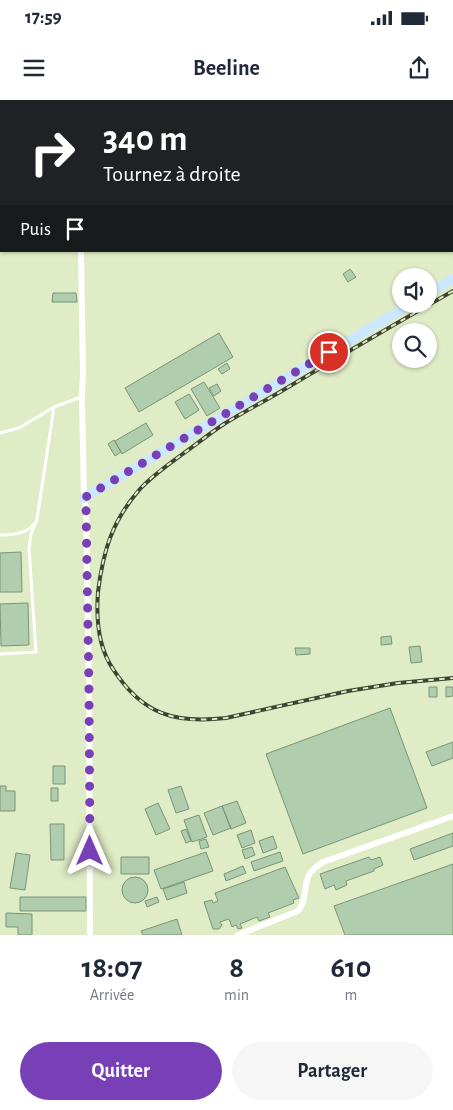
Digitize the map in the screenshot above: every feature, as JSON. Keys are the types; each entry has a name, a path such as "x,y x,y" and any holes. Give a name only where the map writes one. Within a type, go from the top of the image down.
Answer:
{"main road":[{"path":"437,288 453,279"},
{"path":"84,498 396,313"}],"street":[{"path":"81,252 82,397 89,692 90,935"},
{"path":"238,935 298,911 302,906 306,884 311,872 323,862 453,816"}],"lane":[{"path":"0,433 19,428 54,407 82,397"},
{"path":"0,654 36,652 29,548 31,534 37,519 54,407"},
{"path":"0,535 21,533 30,529 37,519"}],"building":[{"path":"350,269 356,277 348,282 343,274"},
{"path":"53,293 76,293 77,302 52,302"},
{"path":"219,333 233,357 139,412 125,388"},
{"path":"227,363 230,369 222,374 218,369"},
{"path":"204,382 220,408 207,416 191,389"},
{"path":"217,384 221,391 214,396 209,388"},
{"path":"189,394 199,410 185,419 175,402"},
{"path":"146,423 153,435 122,454 115,441"},
{"path":"114,440 121,452 115,456 108,444"},
{"path":"21,552 22,592 0,592 0,553"},
{"path":"28,603 29,645 1,646 0,604"},
{"path":"391,636 392,644 381,645 381,637"},
{"path":"420,646 422,662 411,663 409,647"},
{"path":"295,648 310,648 310,654 296,655"},
{"path":"429,687 437,687 437,697 429,697"},
{"path":"446,687 453,687 453,696 446,697"},
{"path":"390,708 427,808 303,854 266,754"},
{"path":"453,742 453,758 432,766 426,752"},
{"path":"53,766 65,766 65,784 53,784"},
{"path":"0,786 6,786 6,791 15,791 15,811 0,811"},
{"path":"181,786 189,809 176,813 168,790"},
{"path":"51,788 58,788 58,801 51,801"},
{"path":"237,801 246,823 231,829 222,806"},
{"path":"158,803 170,829 156,835 145,809"},
{"path":"222,806 231,828 213,835 204,813"},
{"path":"199,815 207,837 192,842 184,820"},
{"path":"50,824 64,824 64,860 51,860"},
{"path":"186,829 191,841 186,843 181,831"},
{"path":"251,830 255,843 242,848 237,835"},
{"path":"453,833 453,846 414,860 410,849"},
{"path":"273,836 277,848 263,853 259,841"},
{"path":"206,839 209,847 201,849 199,841"},
{"path":"252,847 255,855 245,859 242,850"},
{"path":"206,852 213,871 161,889 154,870"},
{"path":"280,852 283,861 254,871 251,862"},
{"path":"16,853 30,855 25,890 10,888"},
{"path":"121,857 149,857 149,874 121,874"},
{"path":"369,857 371,860 380,857 383,865 374,869 374,871 346,881 347,885 336,890 334,885 325,889 320,874"},
{"path":"453,864 453,935 345,935 334,906"},
{"path":"243,866 246,873 226,881 224,874"},
{"path":"285,867 299,898 293,900 294,903 268,913 270,917 259,921 257,917 240,924 242,928 238,929 236,925 232,927 229,919 220,922 222,925 219,929 213,929 204,902 212,900 213,903 218,901 215,893"},
{"path":"135,877 144,881 148,890 144,899 135,903 126,899 122,890 126,881"},
{"path":"184,882 187,893 167,900 163,889"},
{"path":"20,897 86,897 86,911 20,911"},
{"path":"157,897 159,902 147,907 145,901"},
{"path":"6,913 32,914 32,935 18,935 18,927 6,927"},
{"path":"177,919 182,935 143,935 141,931"}],"railway":[{"path":"453,291 224,424 150,479 130,501 110,537 100,577 97,612 99,632 104,651 113,669 124,684 148,706 161,713 175,717 190,719 226,718 348,691 398,683 453,678"}],"route":[{"path":"90,851 86,507 84,498 329,352"}]}
